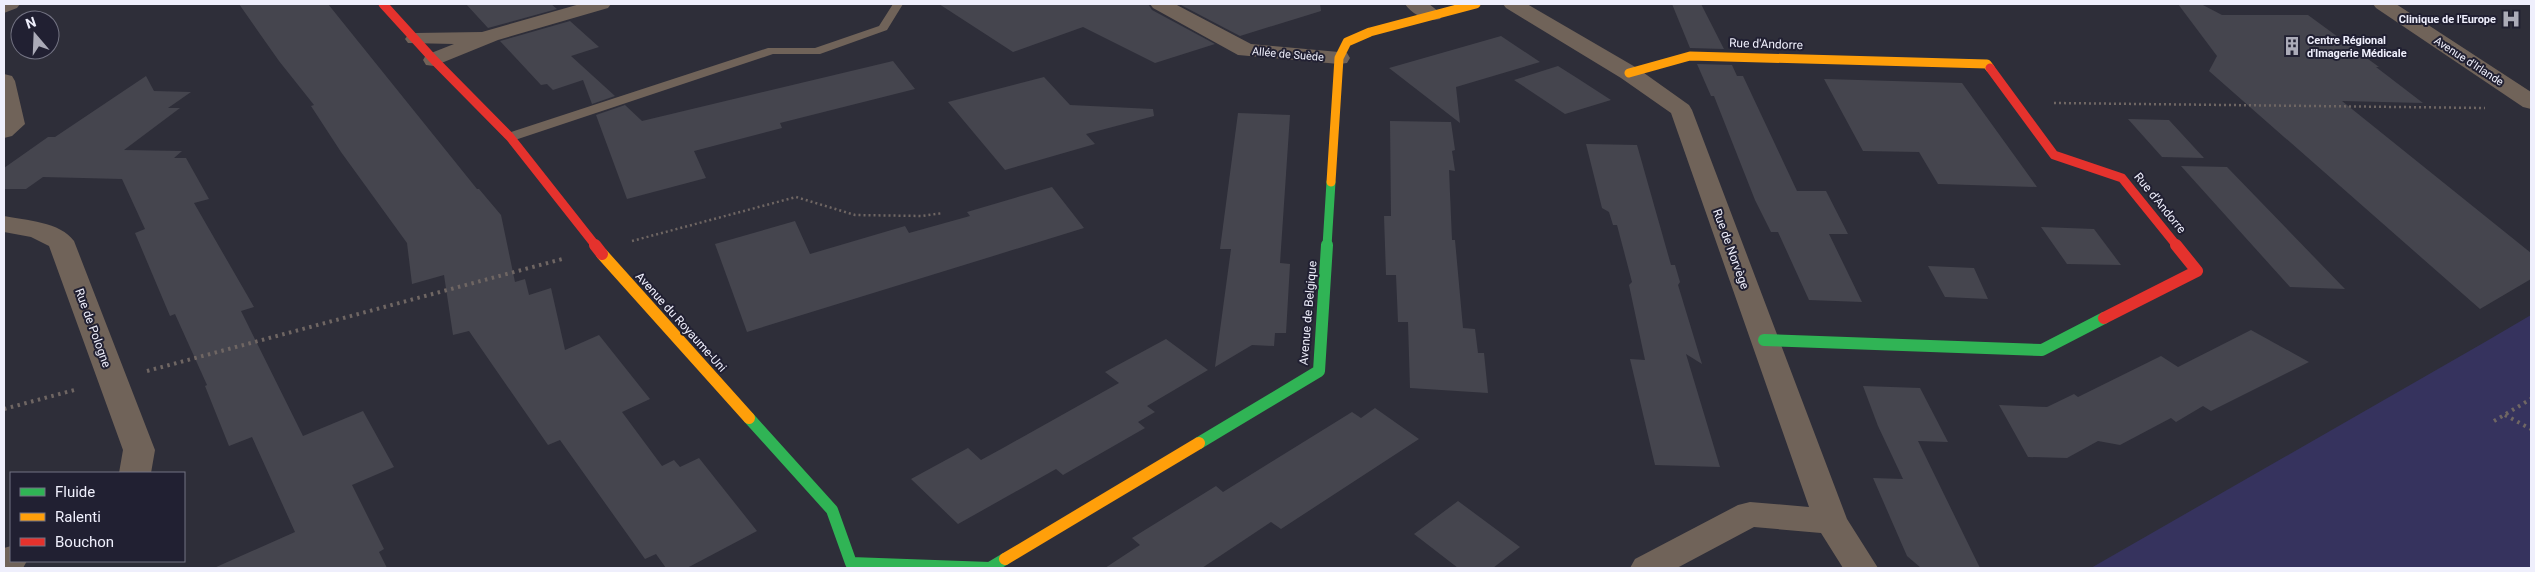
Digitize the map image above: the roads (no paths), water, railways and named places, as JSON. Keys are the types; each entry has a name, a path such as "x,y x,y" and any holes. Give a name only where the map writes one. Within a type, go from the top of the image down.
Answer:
{"street":[{"path":"4,7 10,4"},
{"name":"Avenue du Royaume-Uni","path":"383,4 434,60 510,137 598,250 832,510 841,566 990,568"},
{"path":"434,60 491,36 601,4"},
{"name":"Allée de Suède","path":"1160,4 1246,50 1339,58"},
{"path":"1415,4 1433,15"},
{"path":"1339,58 1347,42 1370,32 1476,4"},
{"name":"Rue de Norvège","path":"1514,4 1629,73 1681,110 1831,522 1861,568"},
{"name":"Avenue d'Irlande","path":"2383,4 2531,102"},
{"name":"Avenue d'Irlande","path":"2412,4 2531,82"},
{"path":"415,39 491,36"},
{"name":"Rue d'Andorre","path":"1629,73 1690,56 1987,64 2054,155 2122,178 2197,271 2042,350 1764,340"},
{"name":"Avenue de Belgique","path":"990,568 1319,371 1339,58"},
{"path":"4,81 13,124 4,131"},
{"name":"Rue de Pologne","path":"4,224 40,231 61,242 138,450 135,472"},
{"path":"1647,568 1750,514 1831,522"}],"lane":[{"path":"510,137 772,50 816,52 883,28 898,4"}],"place":[{"name":"Clinique de l'Europe","path":"2511,19"},
{"name":"Centre Régional d'Imagerie Médicale","path":"2292,46"}]}
